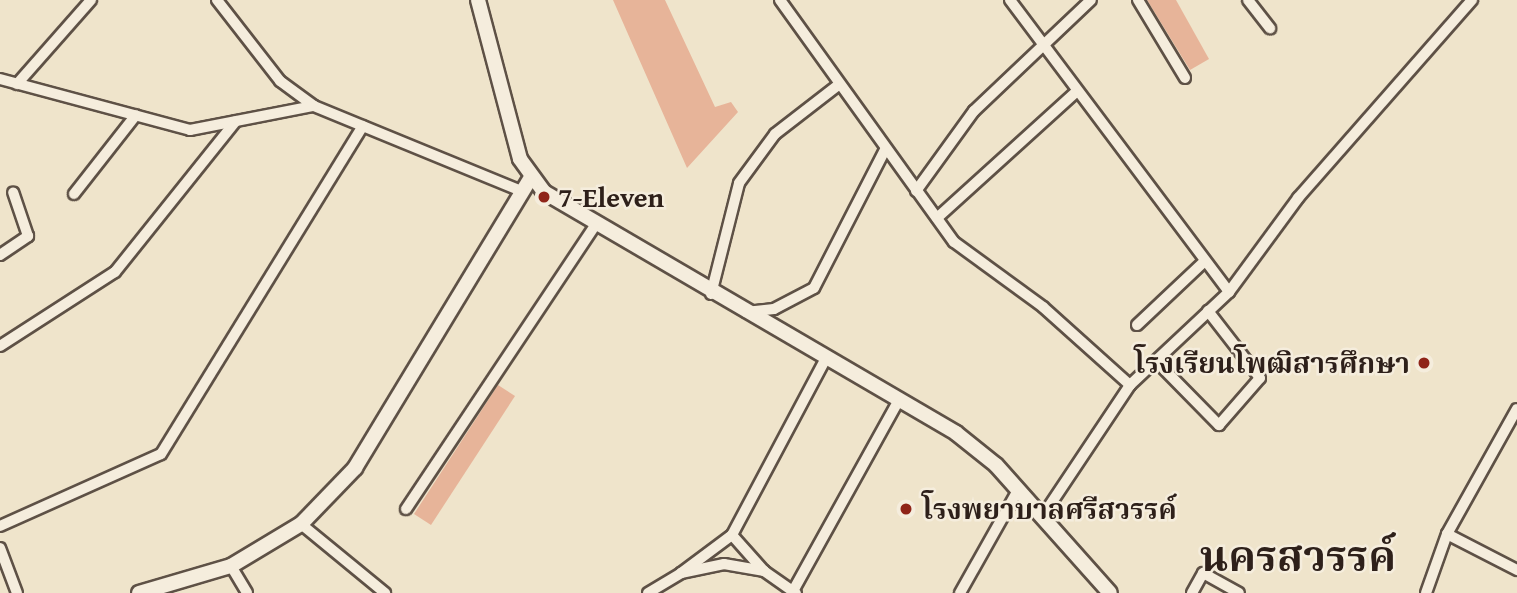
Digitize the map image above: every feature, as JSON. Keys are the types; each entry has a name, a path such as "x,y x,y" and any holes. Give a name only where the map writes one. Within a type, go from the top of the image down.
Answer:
{"street":[{"path":"17,84 91,0"},
{"path":"217,0 280,81 314,107 521,191"},
{"path":"478,0 489,59 530,179 594,227 956,433 1018,490 1110,593"},
{"path":"780,0 837,86 954,242 1043,307 1130,385"},
{"path":"1010,0 1076,92 1229,292"},
{"path":"916,191 974,111 1044,49 1091,0"},
{"path":"1138,0 1185,78"},
{"path":"1248,0 1270,28"},
{"path":"1042,517 1130,385 1229,292 1298,198 1472,0"},
{"path":"0,79 190,130 314,107"},
{"path":"711,294 739,183 775,134 837,86"},
{"path":"937,218 1076,92"},
{"path":"74,194 136,115"},
{"path":"0,346 115,272 236,121"},
{"path":"0,526 161,454 363,126"},
{"path":"744,313 772,309 814,288 885,150"},
{"path":"139,593 231,566 301,524 355,467 530,179"},
{"path":"0,255 28,236 13,192"},
{"path":"406,509 594,227"},
{"path":"1137,326 1205,261"},
{"path":"1156,361 1219,425 1260,378 1208,311"},
{"path":"648,593 681,573 732,535 825,360"},
{"path":"732,535 764,571 794,592 899,400"},
{"path":"1426,593 1447,534 1517,409"},
{"path":"960,593 1018,490"},
{"path":"301,524 384,593"},
{"path":"1447,534 1517,570"},
{"path":"0,548 17,593"},
{"path":"681,573 724,564 764,571"},
{"path":"231,566 247,593"},
{"path":"1192,593 1203,573 1238,593"}],"building":[{"path":"613,0 665,0 715,107 731,102 738,112 687,168"},
{"path":"1147,0 1176,0 1209,59 1190,70"},
{"path":"498,385 515,396 431,525 414,514"}],"place":[{"name":"7-Eleven","path":"544,197"},
{"name":"โรงเรียนโพฒิสารศึกษา","path":"1424,363"},
{"name":"โรงพยาบาลศรีสวรรค์","path":"906,509"}],"district":[{"name":"นครสวรรค์","path":"1298,556"}]}
